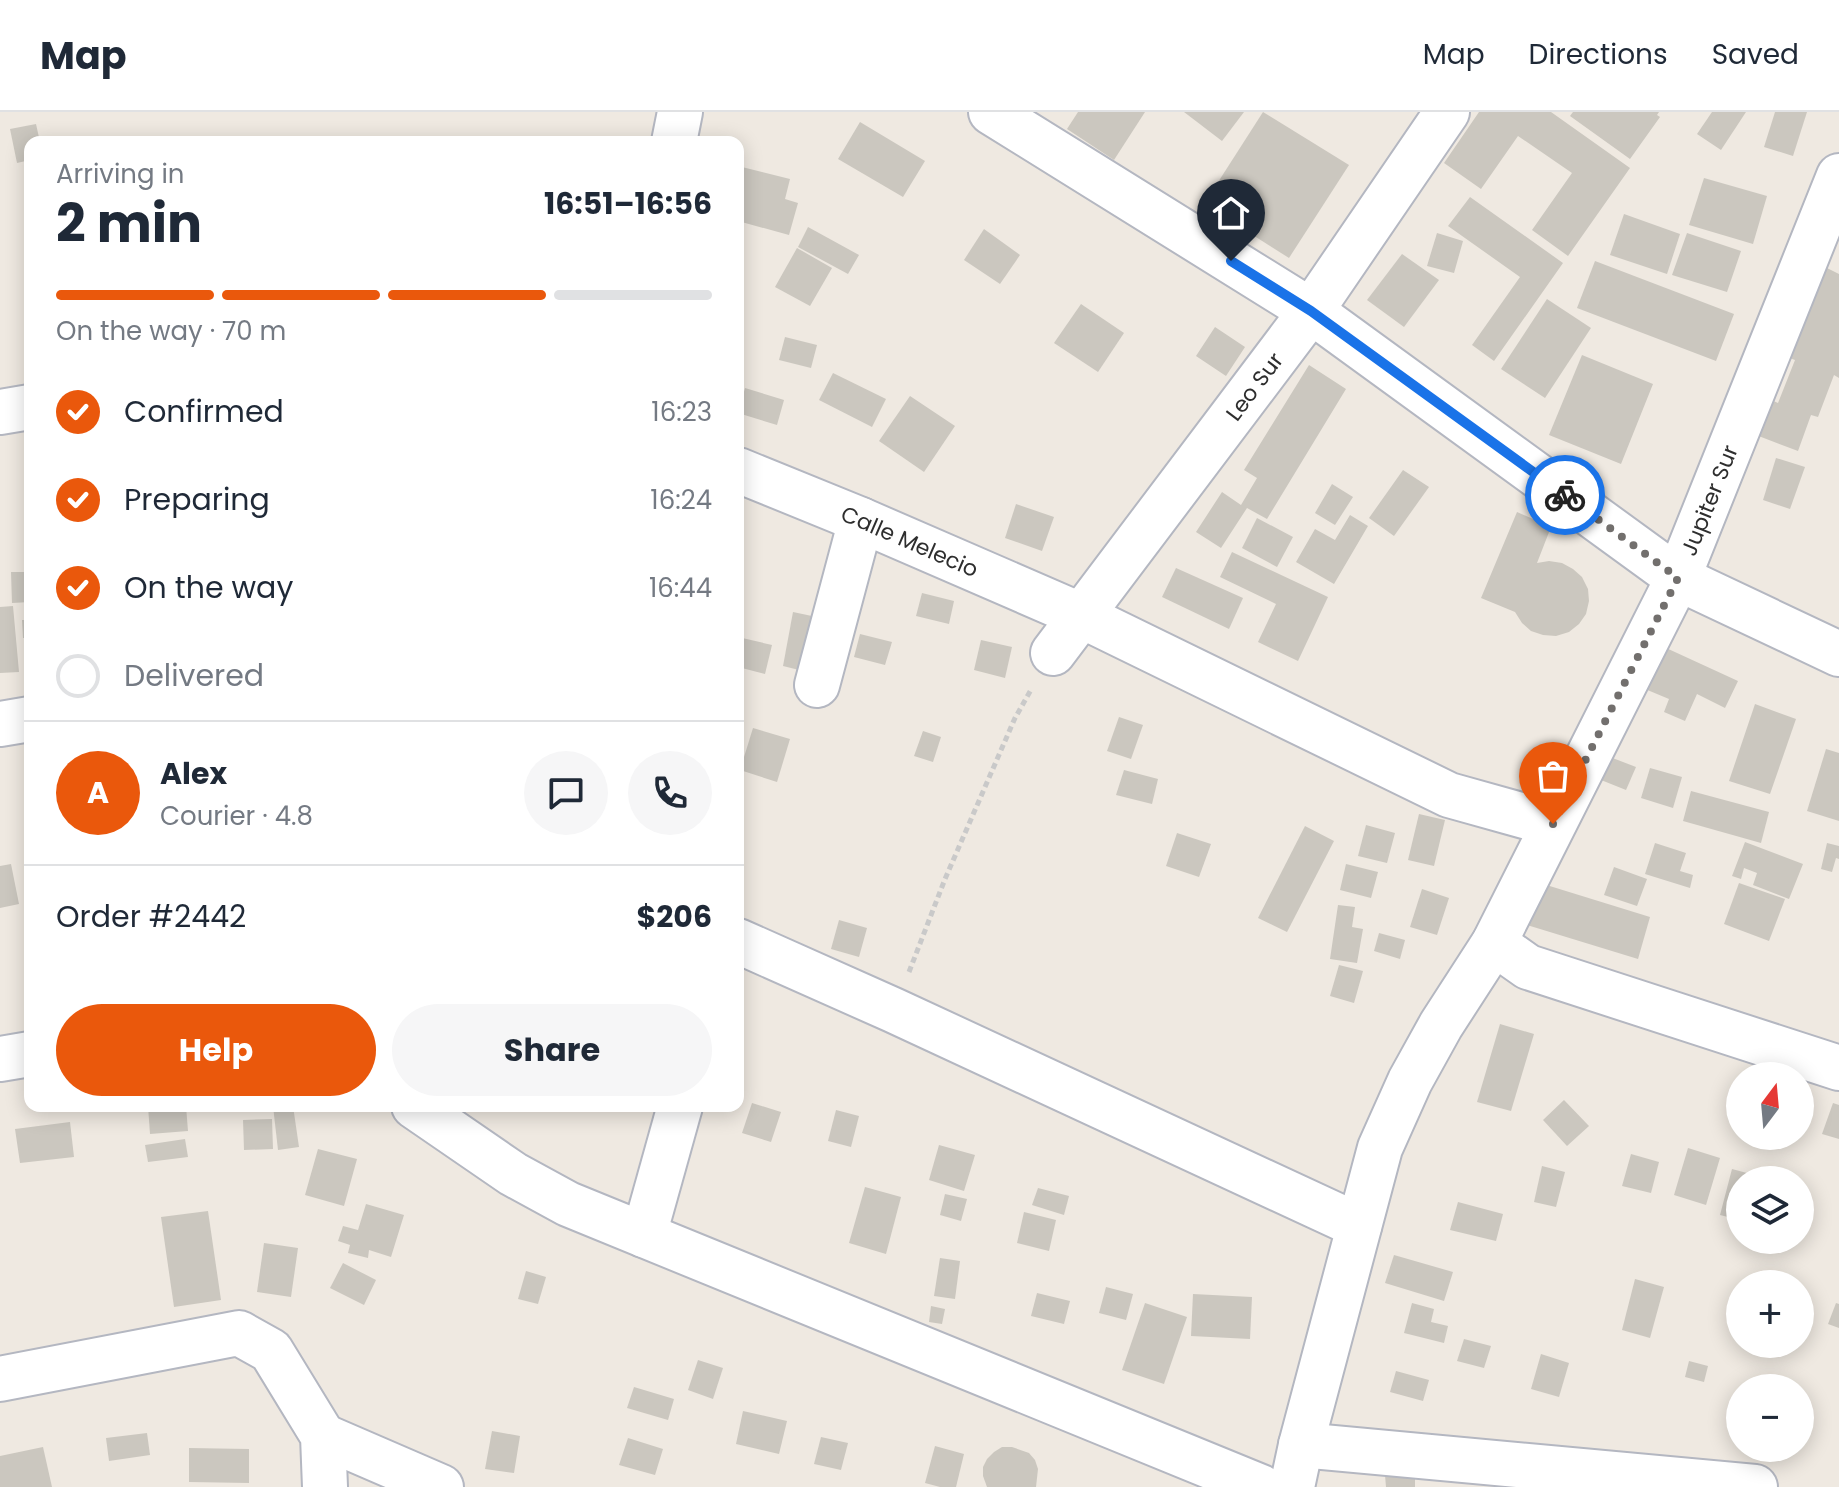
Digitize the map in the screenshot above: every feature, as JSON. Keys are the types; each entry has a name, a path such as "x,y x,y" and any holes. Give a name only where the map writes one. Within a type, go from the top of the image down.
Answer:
{"street":[{"path":"675,136 680,112"},
{"path":"991,112 1311,311 1678,578 1839,654"},
{"name":"Leo Sur","path":"1053,653 1311,311 1447,112"},
{"name":"Jupiter Sur","path":"1292,1487 1380,1148 1410,1081 1441,1025 1494,943 1678,578 1839,176"},
{"path":"0,412 24,408"},
{"name":"Calle Melecio","path":"744,472 1080,615 1449,795 1553,824"},
{"path":"817,685 861,520"},
{"path":"0,724 24,720"},
{"path":"1494,943 1528,967 1839,1068"},
{"path":"744,944 1359,1226"},
{"path":"0,1059 24,1055"},
{"path":"423,1112 513,1174 568,1204 1261,1487"},
{"path":"644,1235 678,1112"},
{"path":"0,1379 239,1333 271,1351 323,1436 325,1487"},
{"path":"323,1436 441,1487"},
{"path":"1301,1445 1650,1482 1755,1487"}],"path":[{"path":"893,1010 945,879 1015,718 1053,653"}],"building":[{"path":"1078,112 1145,112 1114,160 1067,129"},
{"path":"1184,112 1244,112 1222,141"},
{"path":"1263,112 1349,165 1289,258 1204,204"},
{"path":"1479,112 1551,112 1630,168 1568,256 1532,230 1572,173 1518,136 1481,189 1444,163"},
{"path":"1573,112 1659,112 1657,115 1660,117 1630,159 1570,116"},
{"path":"1712,112 1746,112 1721,150 1697,134"},
{"path":"1775,112 1807,112 1793,156 1764,147"},
{"path":"860,122 925,161 903,197 838,159"},
{"path":"36,124 39,136 24,136 24,161 17,163 10,129"},
{"path":"744,168 790,179 785,199 798,203 789,235 744,223"},
{"path":"1704,178 1767,196 1753,244 1689,225"},
{"path":"1470,197 1563,263 1494,361 1472,345 1520,277 1448,226"},
{"path":"1624,214 1680,234 1667,274 1610,255"},
{"path":"808,227 859,255 848,274 798,247"},
{"path":"984,229 1020,255 1000,284 964,260"},
{"path":"1437,233 1463,241 1454,273 1427,266"},
{"path":"1687,233 1741,251 1727,292 1672,275"},
{"path":"797,248 832,268 810,306 775,287"},
{"path":"1402,254 1439,280 1404,327 1367,300"},
{"path":"1595,261 1734,314 1716,361 1577,308"},
{"path":"1827,268 1839,274 1839,378 1834,375 1818,417 1811,415 1798,451 1756,435 1769,399 1778,403 1795,360 1787,357"},
{"path":"1547,299 1591,328 1545,398 1501,369"},
{"path":"1081,304 1124,333 1098,372 1054,343"},
{"path":"1215,327 1245,347 1226,376 1196,356"},
{"path":"785,337 817,345 811,368 779,360"},
{"path":"1582,355 1653,384 1621,464 1549,435"},
{"path":"1309,365 1346,389 1267,519 1247,508 1221,548 1196,532 1222,492 1241,505 1257,478 1244,470"},
{"path":"833,373 886,399 872,427 819,400"},
{"path":"745,388 784,400 777,425 744,415"},
{"path":"910,396 955,426 924,472 879,441"},
{"path":"1776,458 1805,467 1790,509 1763,500"},
{"path":"1403,470 1429,487 1394,536 1369,518"},
{"path":"1332,484 1353,497 1335,525 1315,513"},
{"path":"1016,504 1054,517 1042,551 1005,538"},
{"path":"1517,512 1551,527 1537,563 1562,563 1582,577 1588,589 1586,614 1569,632 1556,636 1531,631 1515,612 1481,598"},
{"path":"1350,515 1368,526 1334,584 1296,562 1315,529 1335,540"},
{"path":"1257,518 1293,537 1277,567 1242,548"},
{"path":"1232,552 1328,597 1298,661 1258,642 1276,604 1220,577"},
{"path":"1176,568 1243,598 1229,629 1162,597"},
{"path":"11,572 24,572 24,602 12,603"},
{"path":"922,593 954,601 949,624 916,616"},
{"path":"13,606 19,672 0,673 0,607"},
{"path":"793,612 826,619 815,674 783,666"},
{"path":"860,634 892,642 885,665 854,657"},
{"path":"744,638 772,645 765,674 744,669"},
{"path":"981,640 1012,647 1005,678 974,670"},
{"path":"1664,647 1738,681 1725,708 1697,694 1685,721 1664,712 1669,699 1645,689"},
{"path":"1755,704 1796,719 1770,794 1729,781"},
{"path":"1119,717 1143,725 1131,759 1107,751"},
{"path":"753,728 790,739 777,782 744,771 744,757"},
{"path":"923,731 941,737 933,762 914,756"},
{"path":"1826,749 1839,753 1839,821 1807,811"},
{"path":"1610,757 1636,767 1626,790 1601,780"},
{"path":"1650,768 1682,777 1673,808 1641,798"},
{"path":"1124,770 1158,779 1152,804 1116,795"},
{"path":"1691,791 1769,812 1761,843 1683,821"},
{"path":"1419,814 1445,820 1434,866 1408,860"},
{"path":"1366,825 1395,833 1387,863 1358,856"},
{"path":"1305,826 1334,841 1287,932 1258,918"},
{"path":"1177,833 1211,844 1199,877 1166,866"},
{"path":"1745,842 1803,864 1789,899 1753,885 1757,873 1744,868 1741,879 1732,876"},
{"path":"1655,843 1686,853 1680,871 1693,875 1690,888 1645,874"},
{"path":"1827,843 1839,846 1839,859 1836,858 1832,872 1821,869"},
{"path":"11,864 19,904 0,908 0,866"},
{"path":"1346,864 1378,872 1371,898 1340,890"},
{"path":"1614,867 1647,879 1637,906 1604,895"},
{"path":"1540,883 1650,917 1638,959 1527,925"},
{"path":"1739,883 1785,899 1769,941 1724,924"},
{"path":"1422,889 1449,898 1437,935 1410,927"},
{"path":"1338,905 1355,907 1352,927 1363,929 1357,963 1330,959"},
{"path":"839,920 867,928 859,957 831,949"},
{"path":"1379,933 1405,940 1400,959 1374,951"},
{"path":"1339,965 1363,971 1354,1003 1330,996"},
{"path":"1500,1024 1534,1034 1511,1111 1477,1102"},
{"path":"1564,1100 1589,1126 1567,1146 1543,1120"},
{"path":"752,1103 781,1112 771,1142 742,1133"},
{"path":"1833,1103 1839,1105 1839,1139 1822,1134"},
{"path":"836,1110 859,1116 851,1147 828,1141"},
{"path":"148,1112 186,1112 188,1131 150,1134"},
{"path":"274,1112 294,1112 299,1147 278,1150"},
{"path":"272,1119 273,1149 244,1150 243,1120"},
{"path":"70,1122 74,1157 20,1163 15,1129"},
{"path":"185,1139 188,1157 148,1162 145,1145"},
{"path":"939,1145 975,1155 964,1191 929,1180"},
{"path":"1688,1148 1720,1158 1706,1205 1674,1195"},
{"path":"318,1149 357,1159 344,1206 305,1195"},
{"path":"1631,1154 1659,1162 1651,1193 1622,1186"},
{"path":"1542,1166 1565,1172 1556,1207 1534,1202"},
{"path":"865,1187 901,1197 886,1254 849,1243"},
{"path":"1038,1188 1069,1196 1064,1215 1032,1205"},
{"path":"1726,1192 1726,1216 1720,1215"},
{"path":"945,1194 967,1199 961,1221 940,1215"},
{"path":"1458,1202 1503,1214 1496,1241 1450,1230"},
{"path":"366,1204 404,1215 391,1257 369,1250 368,1258 348,1253 350,1245 338,1241 343,1226 358,1230"},
{"path":"208,1211 221,1300 174,1307 161,1217"},
{"path":"1024,1212 1056,1220 1049,1251 1017,1243"},
{"path":"264,1243 298,1248 291,1297 257,1292"},
{"path":"1394,1255 1453,1272 1444,1301 1385,1283"},
{"path":"940,1258 960,1261 955,1299 934,1296"},
{"path":"343,1263 376,1280 364,1305 330,1288"},
{"path":"526,1271 546,1277 538,1304 518,1299"},
{"path":"1635,1279 1664,1287 1650,1338 1622,1330"},
{"path":"1106,1287 1133,1294 1126,1320 1099,1313"},
{"path":"1037,1293 1070,1301 1064,1324 1031,1316"},
{"path":"1193,1294 1252,1297 1250,1339 1191,1336"},
{"path":"1145,1303 1187,1317 1164,1384 1122,1370"},
{"path":"1412,1303 1434,1309 1431,1322 1448,1326 1444,1343 1404,1333"},
{"path":"1836,1303 1839,1304 1839,1328 1828,1324"},
{"path":"931,1306 945,1309 942,1324 929,1322"},
{"path":"1464,1339 1491,1346 1484,1368 1457,1361"},
{"path":"1541,1354 1569,1363 1559,1397 1531,1389"},
{"path":"698,1360 723,1368 713,1399 688,1390"},
{"path":"1689,1361 1708,1366 1704,1382 1685,1377"},
{"path":"1396,1371 1429,1380 1423,1401 1390,1392"},
{"path":"634,1387 674,1399 668,1420 627,1408"},
{"path":"743,1411 787,1421 779,1454 736,1444"},
{"path":"492,1431 520,1436 514,1473 485,1469"},
{"path":"147,1433 150,1455 109,1461 106,1438"},
{"path":"821,1437 848,1443 841,1470 814,1464"},
{"path":"628,1438 663,1449 655,1475 619,1465"},
{"path":"935,1446 964,1454 956,1487 925,1483"},
{"path":"43,1447 52,1487 0,1487 0,1456"},
{"path":"1002,1447 1029,1453 1035,1460 1038,1469 1036,1487 987,1487 983,1467 987,1459"},
{"path":"189,1448 249,1449 249,1483 189,1482"},
{"path":"1415,1474 1415,1487 1386,1487 1385,1475"}],"way so far":[{"path":"1553,824 1678,578 1565,495"}],"route":[{"path":"1231,261 1311,311 1565,495"}]}
